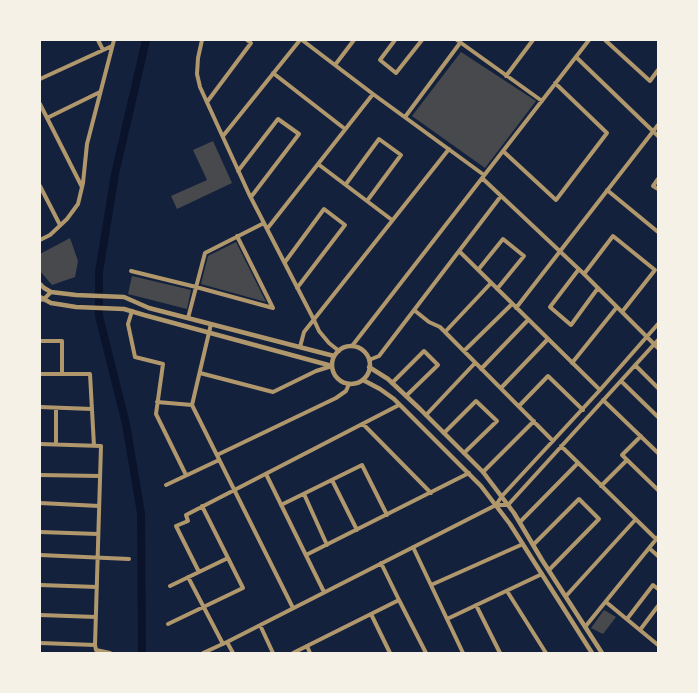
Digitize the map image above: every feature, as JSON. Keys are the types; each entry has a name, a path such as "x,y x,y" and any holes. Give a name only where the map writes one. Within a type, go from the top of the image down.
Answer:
{"street":[{"path":"98,40 103,50"},
{"path":"40,240 50,235 78,204 87,144 114,40"},
{"path":"202,40 197,74 200,87 238,171 319,331 329,343 339,350"},
{"path":"207,102 251,43 247,40"},
{"path":"223,136 301,40 483,176 501,196 579,269 656,346"},
{"path":"308,45 311,40"},
{"path":"335,65 354,40"},
{"path":"396,40 380,60 396,72 422,40"},
{"path":"506,76 533,40"},
{"path":"352,346 589,40"},
{"path":"605,40 650,81 658,70"},
{"path":"405,117 458,41 542,101"},
{"path":"40,79 112,46"},
{"path":"576,57 658,136"},
{"path":"273,73 346,129"},
{"path":"503,151 556,200 607,133 556,83"},
{"path":"47,118 100,92"},
{"path":"267,229 373,94"},
{"path":"40,104 82,187"},
{"path":"238,171 278,119 299,134 251,197"},
{"path":"516,308 658,125"},
{"path":"346,184 379,139 401,155 367,200"},
{"path":"300,347 304,332 448,149"},
{"path":"318,164 392,220"},
{"path":"658,179 653,186 658,190"},
{"path":"40,186 60,225"},
{"path":"607,190 658,232"},
{"path":"369,360 379,356 501,196"},
{"path":"284,262 324,209 345,225 298,288"},
{"path":"188,318 205,253 264,223"},
{"path":"131,272 273,308 237,236"},
{"path":"584,274 613,236 655,270 622,312"},
{"path":"478,270 503,239 524,256 497,289"},
{"path":"459,251 600,390"},
{"path":"579,269 550,307 571,325 598,288"},
{"path":"445,332 491,283"},
{"path":"40,284 51,292 124,297 149,308 334,356"},
{"path":"41,298 51,292"},
{"path":"41,298 51,303 76,307 124,309 332,366"},
{"path":"464,351 512,304"},
{"path":"572,363 617,307"},
{"path":"414,310 429,322 440,327 553,441"},
{"path":"132,312 128,324 135,357 163,364 156,414 186,475"},
{"path":"481,368 528,320"},
{"path":"211,324 192,405 293,608"},
{"path":"496,505 502,496 583,410 658,324"},
{"path":"501,388 548,339"},
{"path":"204,653 496,505 508,504 603,400 656,346 658,340"},
{"path":"40,341 62,341 62,374"},
{"path":"352,346 365,353 369,360 369,367 367,374 362,380 349,384 342,382 336,377 332,371 332,366 334,356 339,350 352,346"},
{"path":"392,383 424,351 438,365 406,396"},
{"path":"426,415 475,363"},
{"path":"200,373 273,392 316,371 332,366"},
{"path":"635,366 658,388"},
{"path":"369,367 392,383 483,472 520,522 602,653"},
{"path":"40,374 90,374 94,446"},
{"path":"519,406 548,376 583,410"},
{"path":"362,380 380,390 400,405 482,486 510,524 592,653"},
{"path":"621,381 658,417"},
{"path":"166,485 336,398 346,391 349,384"},
{"path":"603,400 658,453"},
{"path":"444,433 476,401 497,421 464,454"},
{"path":"157,402 192,405"},
{"path":"199,572 176,526 188,521 186,515 400,405"},
{"path":"40,407 92,409"},
{"path":"56,408 56,444"},
{"path":"483,472 534,422"},
{"path":"363,424 431,493"},
{"path":"641,436 622,455 658,490"},
{"path":"40,444 101,446 95,645 96,650 110,653"},
{"path":"561,446 657,538 585,627"},
{"path":"601,486 627,460"},
{"path":"520,522 578,463"},
{"path":"281,505 362,465 387,515"},
{"path":"266,474 324,592"},
{"path":"306,555 469,474"},
{"path":"40,475 100,476"},
{"path":"332,480 357,530"},
{"path":"304,494 327,544"},
{"path":"534,545 579,499 599,519 549,570"},
{"path":"40,503 99,506"},
{"path":"168,624 243,588 202,506"},
{"path":"566,596 636,519"},
{"path":"40,532 98,534"},
{"path":"431,585 523,544"},
{"path":"413,547 463,653"},
{"path":"649,548 658,556"},
{"path":"40,555 129,558"},
{"path":"170,586 228,558"},
{"path":"381,563 426,653"},
{"path":"447,619 542,574"},
{"path":"188,577 225,643 233,653"},
{"path":"40,585 97,587"},
{"path":"627,619 653,585 658,588"},
{"path":"507,591 546,653"},
{"path":"293,653 400,600"},
{"path":"606,602 658,645"},
{"path":"476,605 500,653"},
{"path":"640,630 658,606"},
{"path":"40,614 96,617"},
{"path":"371,614 390,653"},
{"path":"260,626 273,653"},
{"path":"40,643 95,645"},
{"path":"307,646 310,653"}],"building":[{"path":"461,52 536,101 485,168 412,116"},
{"path":"213,141 232,183 177,209 171,196 207,180 193,150"},
{"path":"70,238 78,261 75,277 52,285 40,271 40,254"},
{"path":"236,242 266,302 201,284 208,256"},
{"path":"132,276 191,290 187,309 128,294"},
{"path":"604,610 616,617 603,634 591,628"}],"waterway":[{"path":"142,653 141,513 126,424 99,316 99,272 115,174 146,40"}]}
